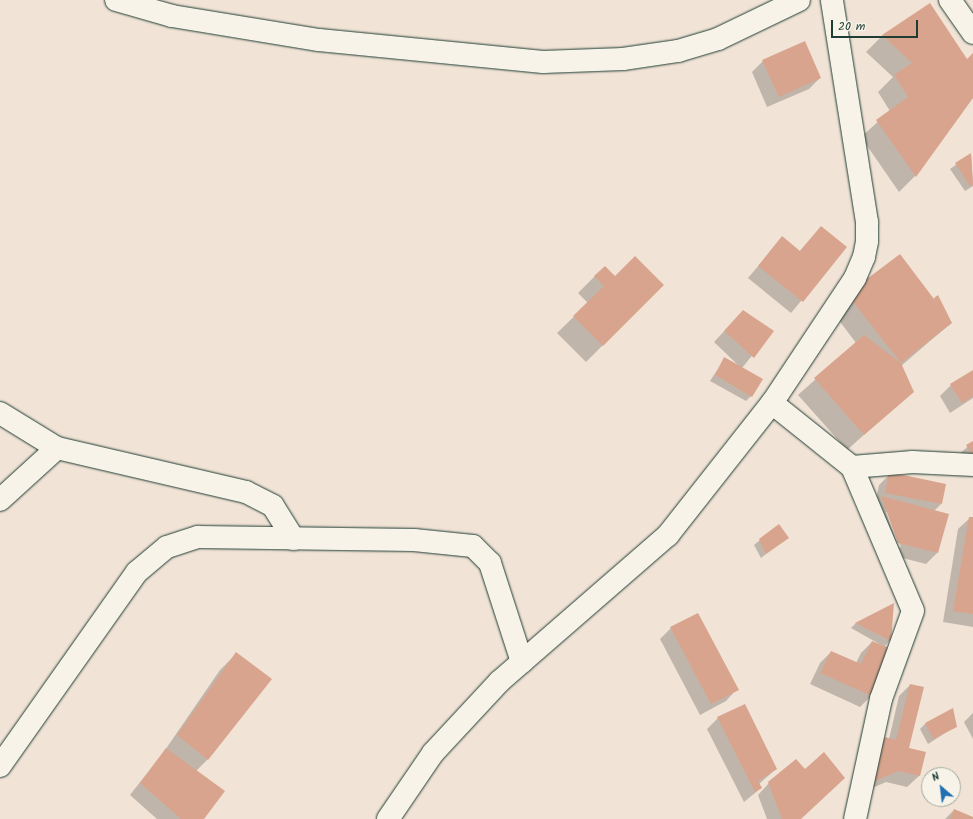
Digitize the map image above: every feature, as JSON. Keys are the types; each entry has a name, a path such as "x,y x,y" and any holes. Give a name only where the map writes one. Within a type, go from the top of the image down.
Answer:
{"street":[{"path":"116,0 172,16 319,40 543,62 623,59 678,51 718,39 799,0"},
{"path":"388,819 434,753 500,682 668,535 772,403 855,278 864,257 868,241 832,0"},
{"path":"950,0 973,33"},
{"path":"772,403 852,468 913,611 881,699 856,819"},
{"path":"0,413 57,448 246,492 273,506 294,539"},
{"path":"0,500 57,448"},
{"path":"852,468 912,462 973,465"},
{"path":"0,766 117,597 137,572 167,547 198,537 414,540 473,546 490,562 522,662"}],"building":[{"path":"930,3 967,59 973,53 973,98 916,177 876,120 908,97 894,75 912,63 882,35"},
{"path":"805,41 821,78 779,97 762,60"},
{"path":"971,153 973,185 970,186 955,163"},
{"path":"821,226 847,247 803,302 758,266 782,236 800,251"},
{"path":"900,254 937,303 934,298 938,295 952,323 901,363 847,294"},
{"path":"635,256 664,285 603,346 573,316 604,286 594,276 605,266 615,276"},
{"path":"743,310 774,331 754,358 724,331"},
{"path":"864,335 901,363 914,392 864,435 814,378"},
{"path":"724,357 763,379 752,397 715,375"},
{"path":"973,370 973,396 962,403 950,384"},
{"path":"973,441 973,456 966,445"},
{"path":"889,472 946,484 942,504 885,493"},
{"path":"881,496 949,514 938,553 898,543"},
{"path":"969,517 973,517 973,614 953,611"},
{"path":"779,524 789,538 766,554 759,539"},
{"path":"894,603 891,641 855,623"},
{"path":"698,613 739,690 711,704 670,627"},
{"path":"872,641 894,650 872,696 820,673 831,651 861,664"},
{"path":"236,652 272,679 208,760 177,735"},
{"path":"910,684 924,687 909,748 926,752 921,767 920,776 898,771 873,782 885,737 896,740"},
{"path":"745,704 777,769 758,781 762,788 755,792 717,717"},
{"path":"953,708 957,727 933,739 925,723"},
{"path":"166,748 225,791 204,819 181,819 140,783"},
{"path":"824,752 845,778 801,819 782,819 768,782 796,759 805,769"},
{"path":"954,809 973,817 973,819 950,819"}]}
